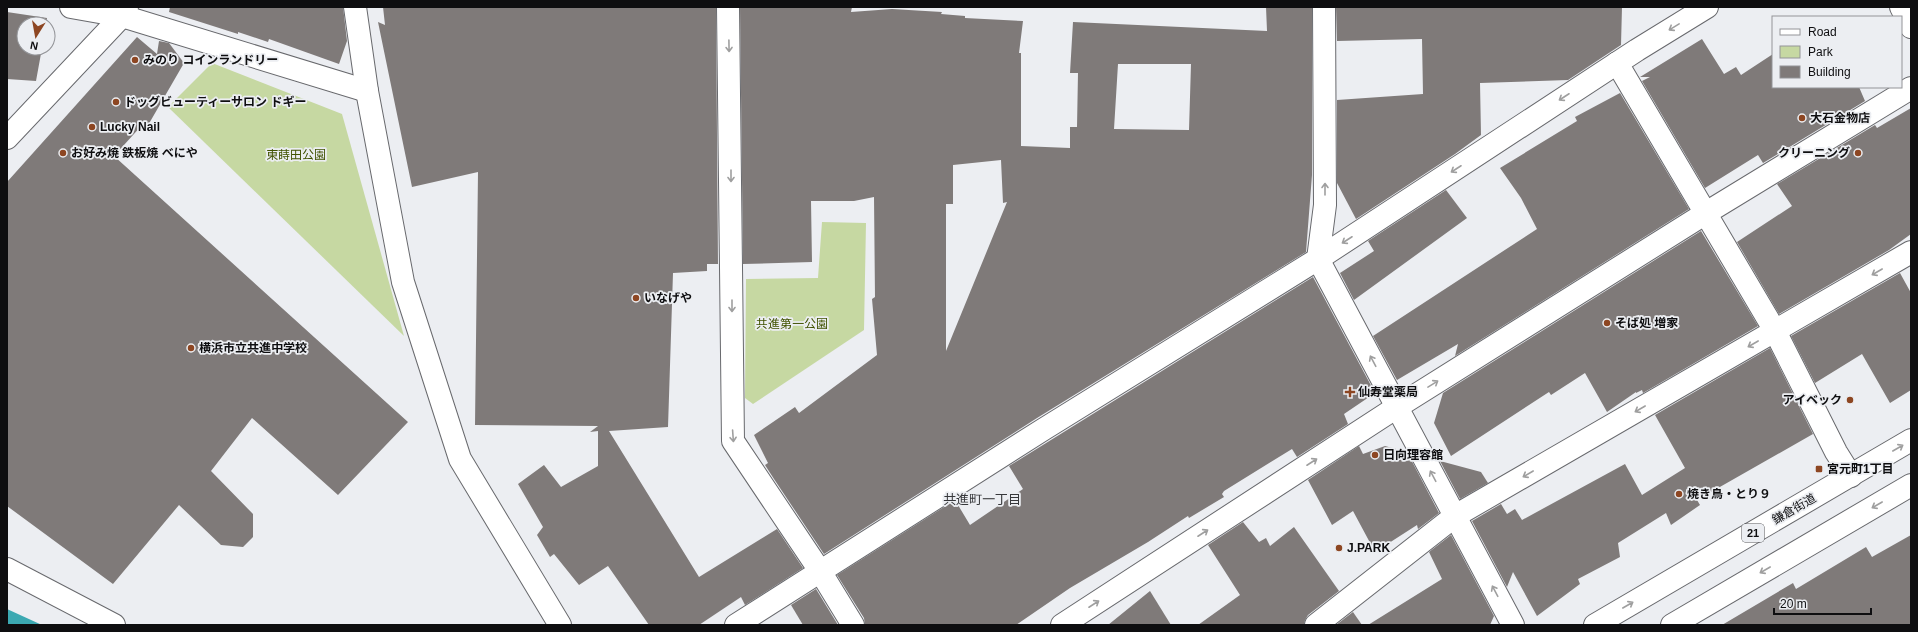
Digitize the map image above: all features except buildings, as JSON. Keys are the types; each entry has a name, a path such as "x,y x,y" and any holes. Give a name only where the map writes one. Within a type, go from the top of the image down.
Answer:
{"street":[{"path":"71,7 124,12 368,91"},
{"path":"355,7 368,91 403,282 460,459 560,625"},
{"path":"728,7 733,441 820,571 853,625"},
{"path":"1324,7 1325,205 1318,259 1513,625"},
{"path":"736,625 1051,424 1318,259 1617,63 1707,7"},
{"path":"1901,7 1911,27"},
{"path":"7,138 124,12"},
{"path":"1617,63 1775,331 1836,452 1851,476"},
{"path":"1062,625 1397,407 1706,213 1911,88"},
{"path":"1316,625 1455,516 1911,252"},
{"name":"鎌倉街道","path":"1595,625 1911,440"},
{"path":"1672,625 1911,485"},
{"path":"7,569 114,625"}],"green space":[{"name":"東蒔田公園","path":"212,63 342,114 404,336 168,107"},
{"name":"共進第一公園","path":"822,222 866,223 864,330 753,404 745,398 746,279 818,278"}],"water":[{"path":"7,609 42,625 7,625"}],"place":[{"name":"みのり コインランドリー","path":"135,60"},
{"name":"ドッグビューティーサロン ドギー","path":"116,102"},
{"name":"大石金物店","path":"1802,118"},
{"name":"Lucky Nail","path":"92,127"},
{"name":"お好み焼 鉄板焼 べにや","path":"63,153"},
{"name":"クリーニング","path":"1858,153"},
{"name":"いなげや","path":"636,298"},
{"name":"そば処 増家","path":"1607,323"},
{"name":"横浜市立共進中学校","path":"191,348"},
{"name":"仙寿堂薬局","path":"1350,392"},
{"name":"アイベック","path":"1850,400"},
{"name":"日向理容館","path":"1375,455"},
{"name":"宮元町1丁目","path":"1819,469"},
{"name":"焼き鳥・とり９","path":"1679,494"},
{"name":"J.PARK","path":"1339,548"}],"district":[{"name":"共進町一丁目","path":"982,499"}]}
